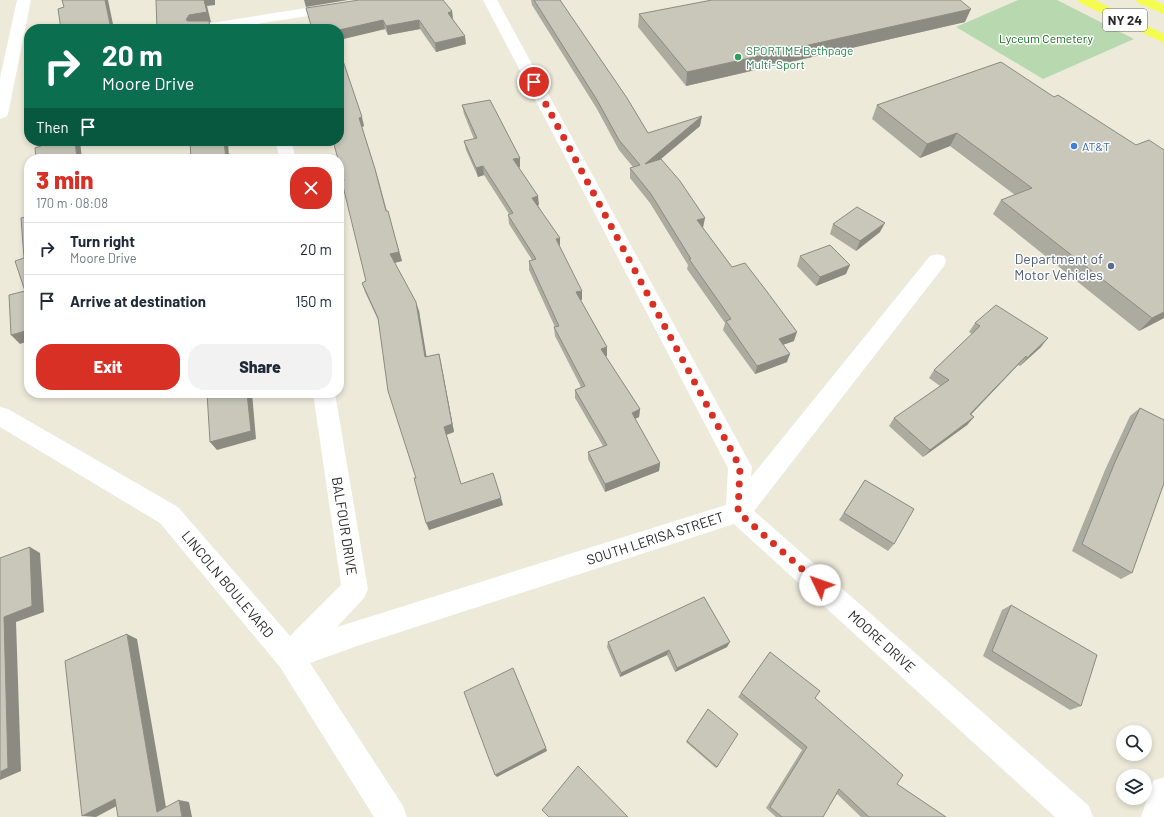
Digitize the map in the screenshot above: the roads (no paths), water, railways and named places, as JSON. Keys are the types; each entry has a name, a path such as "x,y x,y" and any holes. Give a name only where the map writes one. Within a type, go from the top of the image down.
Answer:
{"main road":[{"name":"NY 24","path":"1085,0 1164,39"},
{"name":"NY 24","path":"1142,0 1164,10"}],"street":[{"path":"0,114 6,60 24,0"},
{"path":"229,24 383,0"},
{"path":"490,0 740,467 738,512"},
{"path":"6,60 24,57"},
{"name":"SOUTH LERISA STREET","path":"290,656 738,512 937,261"},
{"name":"BALFOUR DRIVE","path":"290,656 355,589 325,398"},
{"name":"LINCOLN BOULEVARD","path":"0,416 169,515 290,656 392,817"},
{"name":"MOORE DRIVE","path":"738,512 1078,817"},
{"path":"1156,817 1164,792"}],"place":[{"name":"SPORTIME Bethpage Multi-Sport","path":"738,57"},
{"name":"AT&T","path":"1074,146"},
{"name":"Department of Motor Vehicles","path":"1111,266"}],"park label":[{"name":"Lyceum Cemetery","path":"1046,38"}]}
